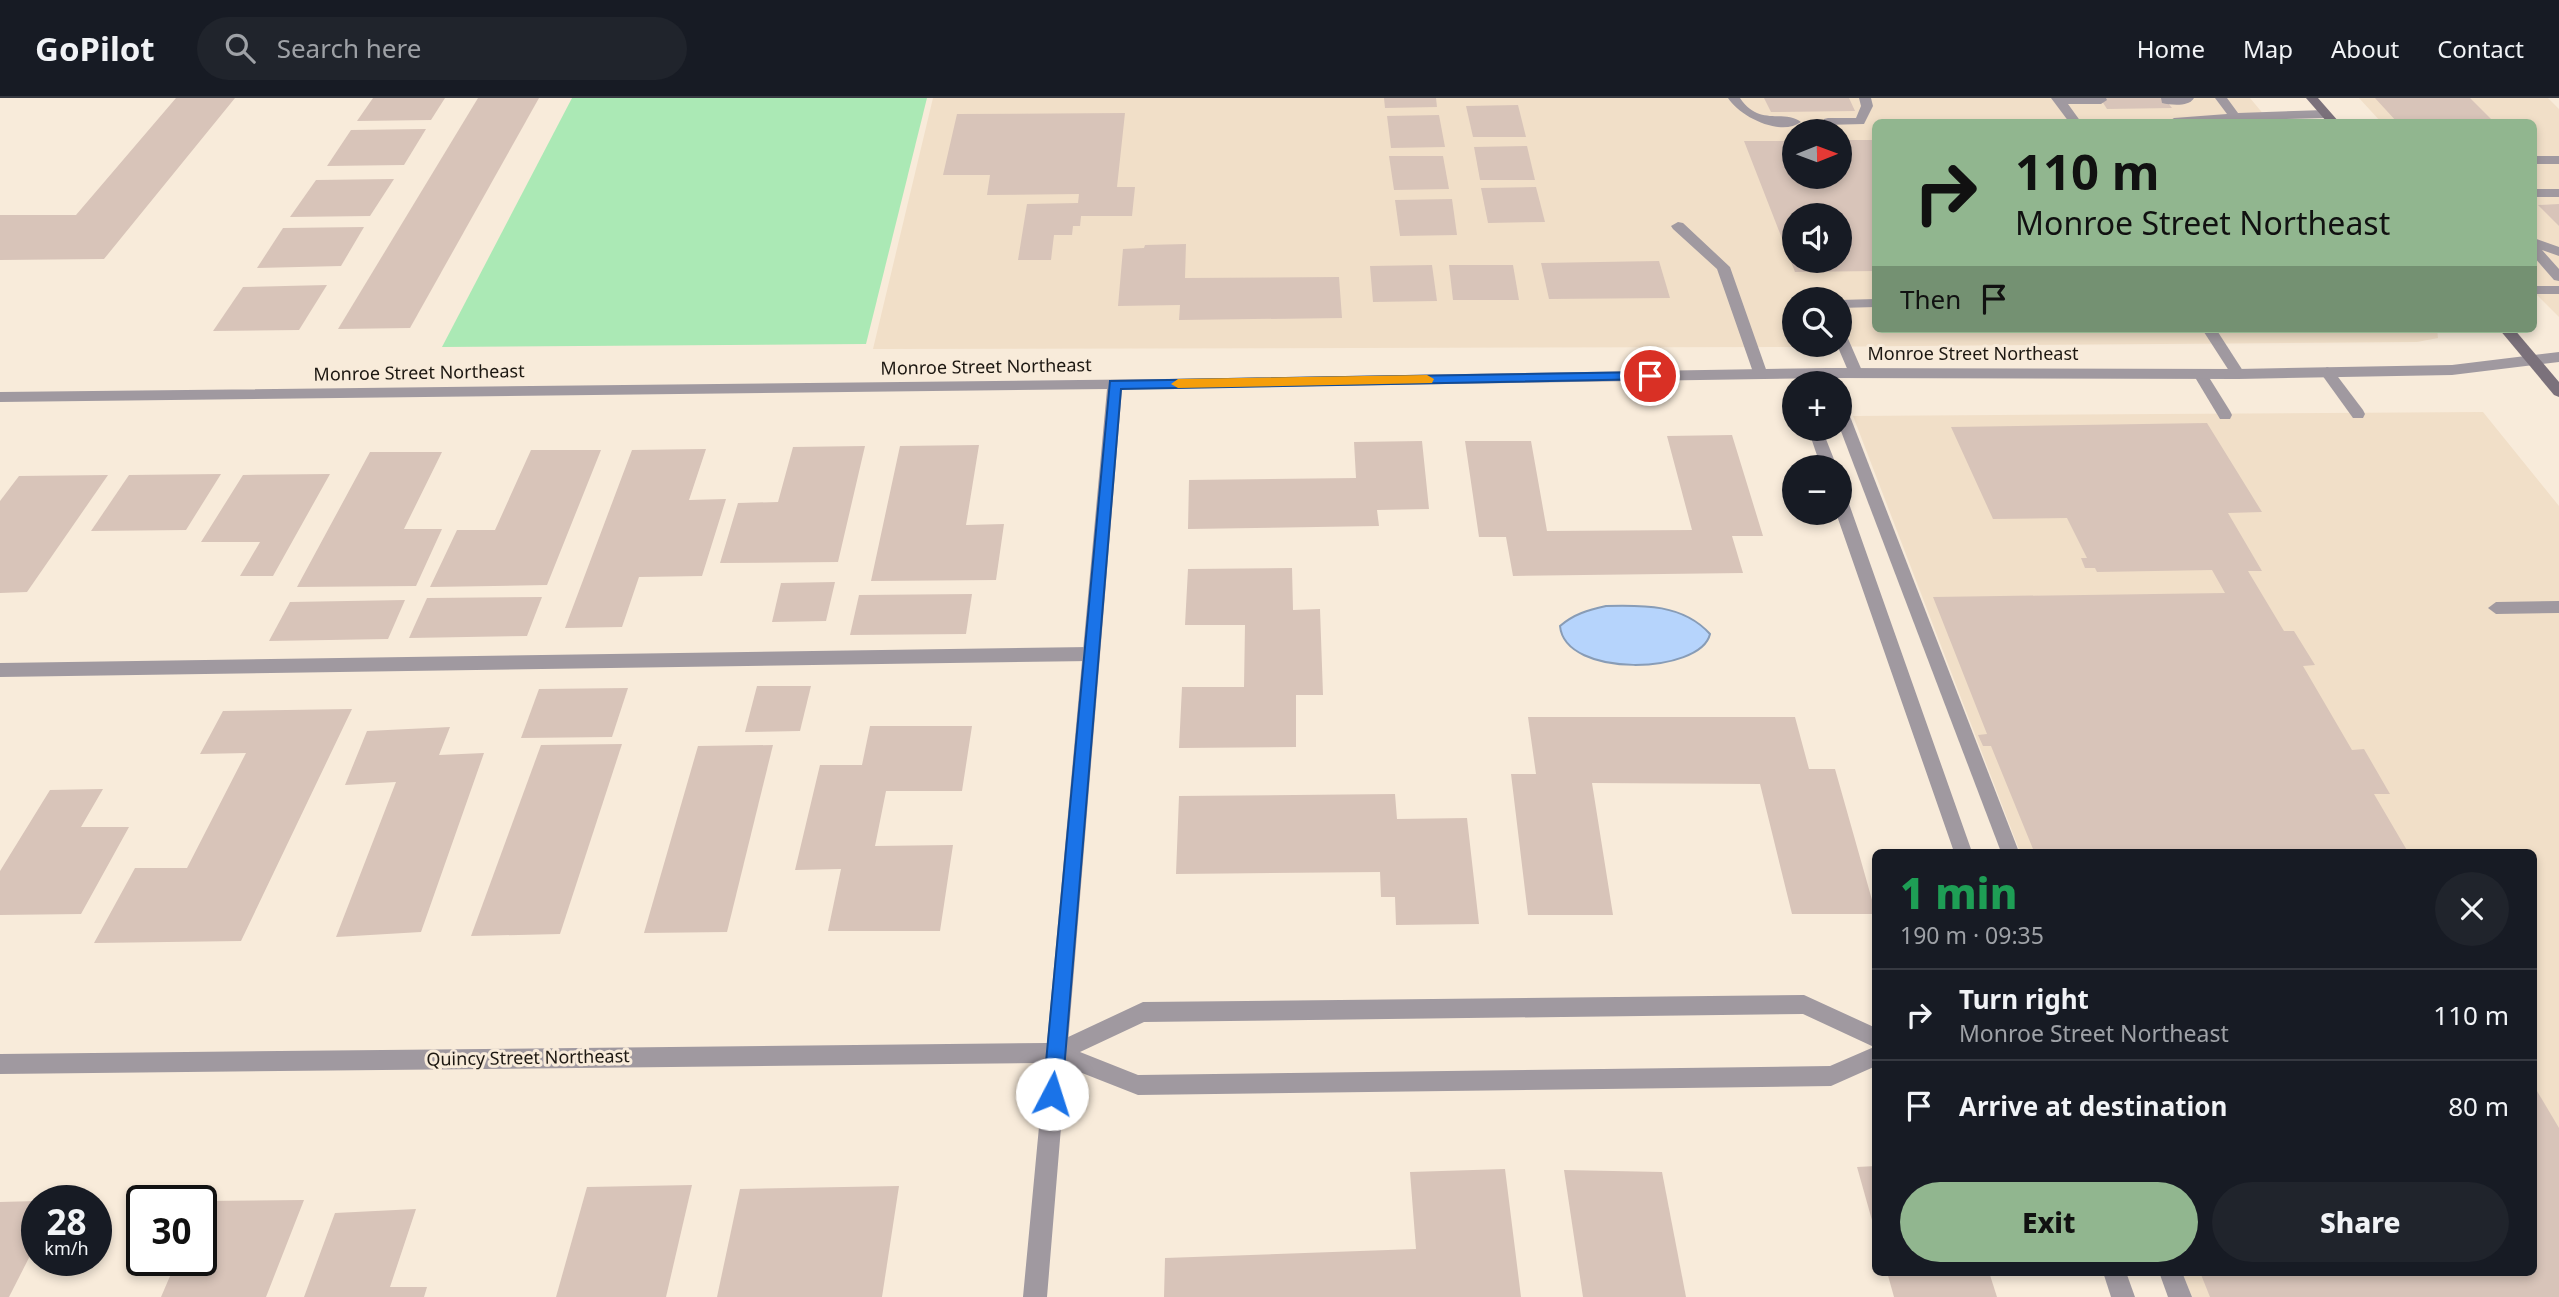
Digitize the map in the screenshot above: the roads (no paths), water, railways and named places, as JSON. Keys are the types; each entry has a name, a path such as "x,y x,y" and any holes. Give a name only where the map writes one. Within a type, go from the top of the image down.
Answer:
{"main road":[{"path":"2312,98 2329,118"},
{"path":"2509,333 2559,392"}],"street":[{"path":"1734,98 1739,108 1769,123 1782,122"},
{"path":"1852,121 1860,121 1867,106 1865,98"},
{"path":"2166,100 2188,98"},
{"path":"2221,98 2236,118"},
{"path":"2059,100 2101,100"},
{"path":"2059,100 2073,119"},
{"path":"2224,119 2329,118"},
{"path":"2537,160 2559,160"},
{"path":"2537,193 2559,193"},
{"path":"1678,226 1723,267 1761,375"},
{"path":"2537,243 2559,252"},
{"path":"2537,252 2559,277"},
{"path":"2537,290 2559,290"},
{"path":"1852,304 1872,303"},
{"path":"2211,333 2238,374"},
{"path":"1849,357 1856,373"},
{"name":"Monroe Street Northeast","path":"1852,374 2238,374 2452,370 2559,358"},
{"path":"2327,372 2358,414"},
{"path":"2200,374 2225,415"},
{"name":"Monroe Street Northeast","path":"0,397 1761,375 1782,377"},
{"path":"1035,1297 1115,384"},
{"path":"1852,440 2009,849"},
{"path":"1848,525 1962,849"},
{"path":"2496,608 2559,607"},
{"path":"0,670 1091,654"},
{"path":"1056,1053 1143,1012 1804,1004 1872,1036"},
{"path":"1056,1053 1138,1085 1831,1076 1872,1058"},
{"name":"Quincy Street Northeast","path":"0,1063 1056,1053"},
{"path":"2115,1276 2123,1297"},
{"path":"2172,1276 2180,1297"}],"water":[{"path":"1606,606 1662,608 1688,617 1710,634 1701,647 1683,657 1660,663 1634,665 1607,662 1584,655 1568,643 1560,626 1582,613"}]}
